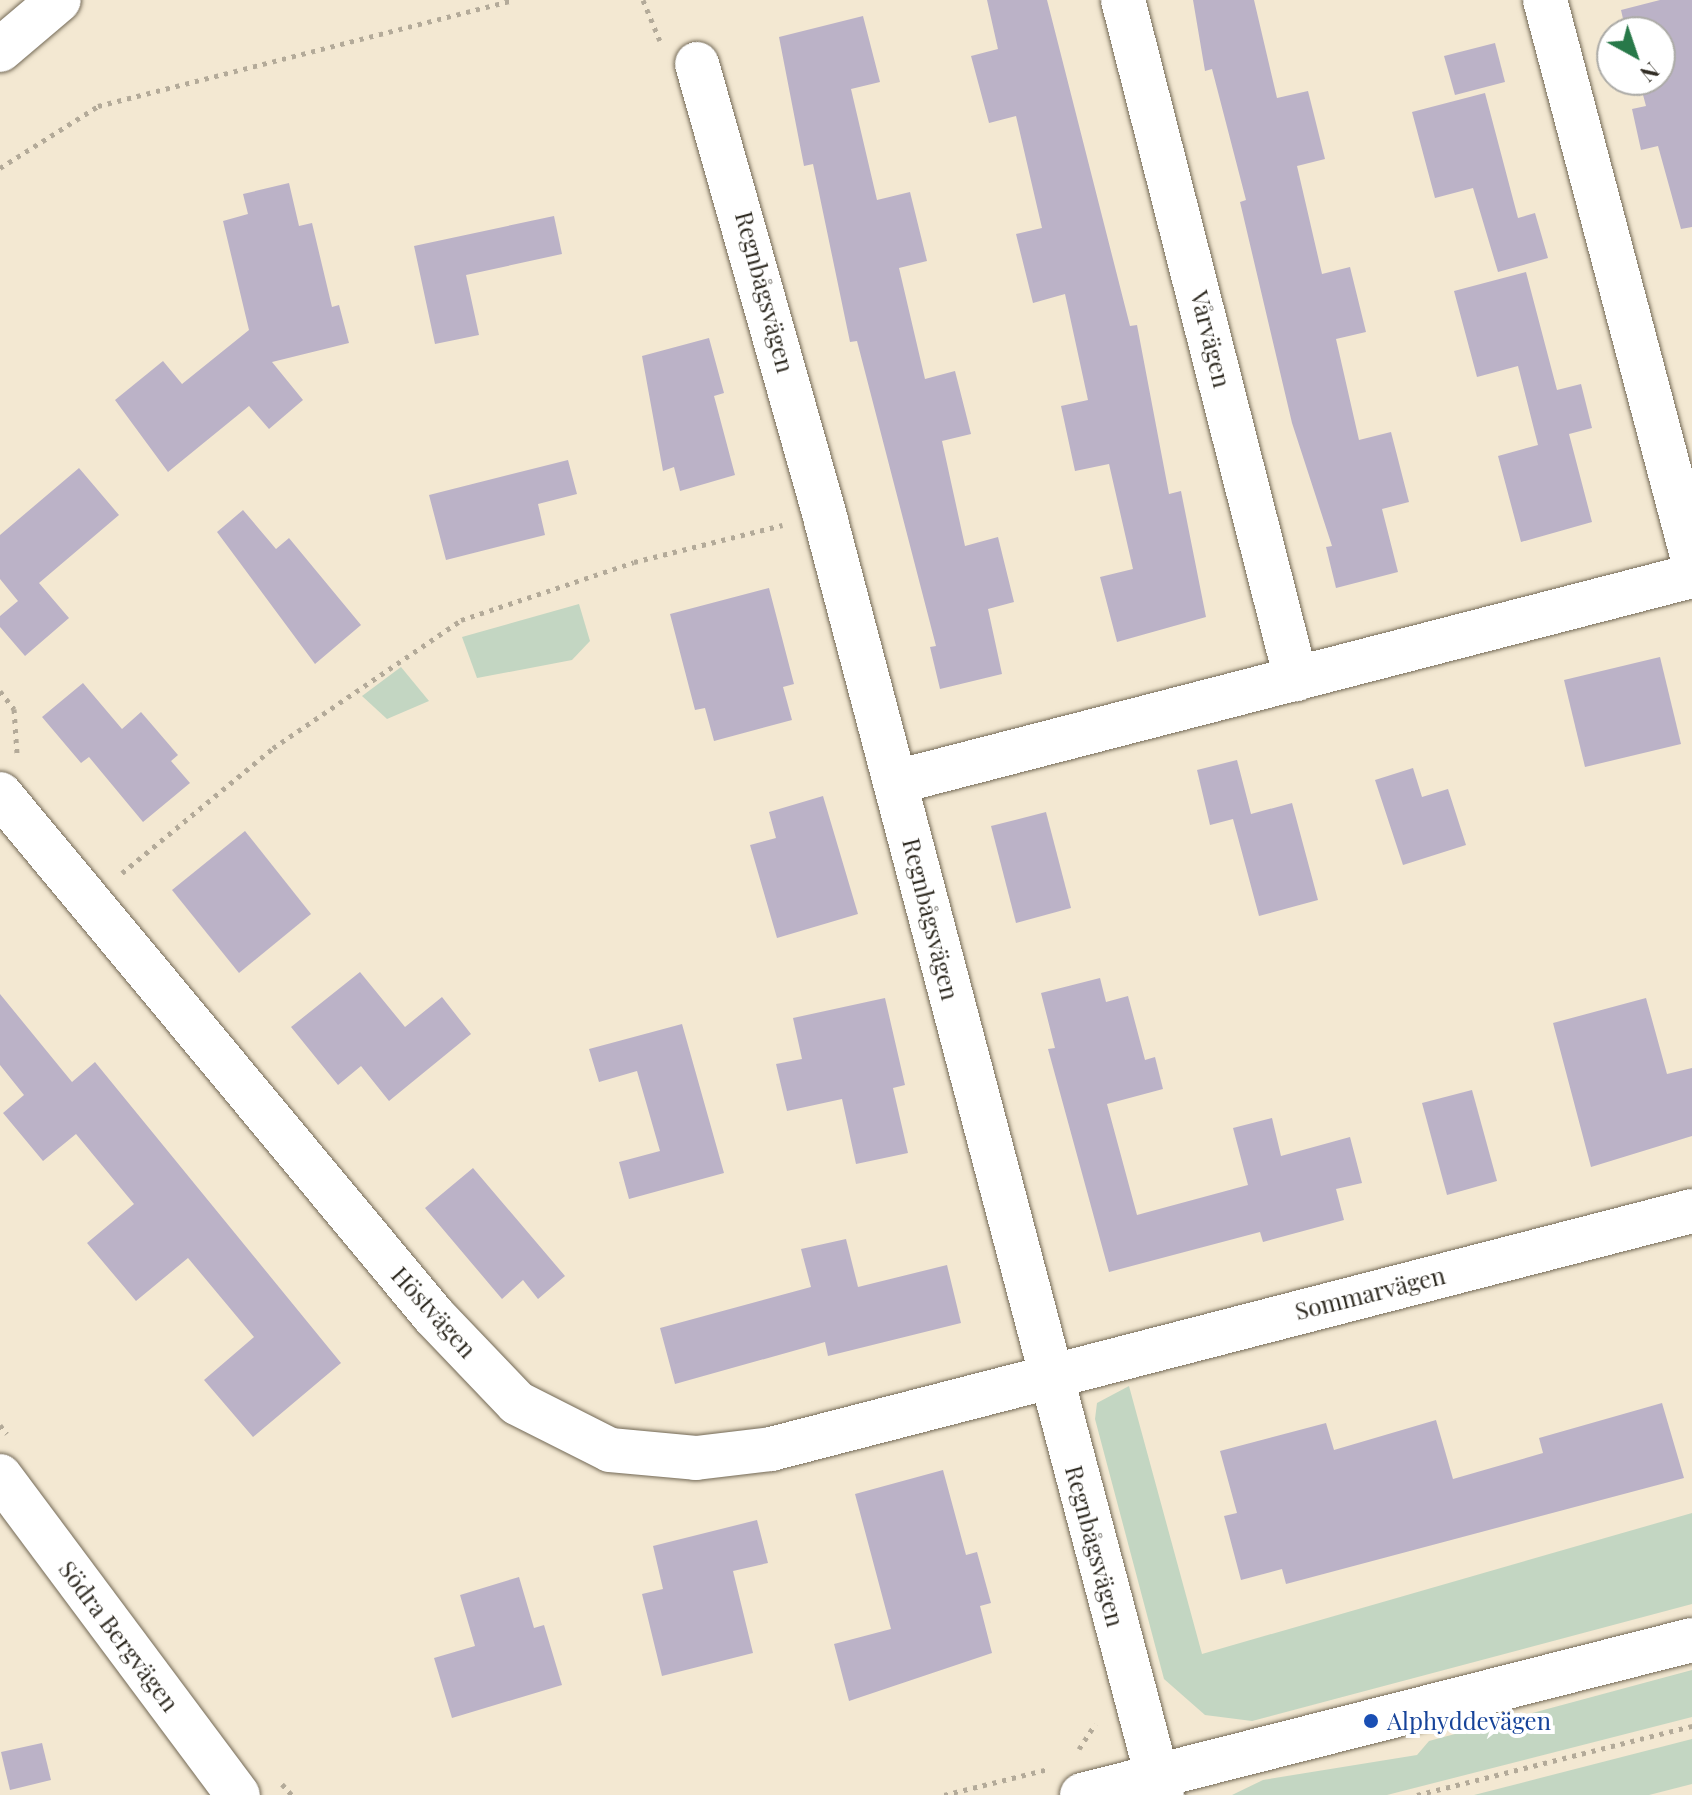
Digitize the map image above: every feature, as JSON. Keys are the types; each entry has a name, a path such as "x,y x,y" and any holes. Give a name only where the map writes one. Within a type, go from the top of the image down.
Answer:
{"street":[{"path":"0,50 59,0"},
{"name":"Vårvägen","path":"1123,0 1296,679"},
{"path":"1545,0 1692,556"},
{"name":"Regnbågsvägen","path":"697,64 826,521 1048,1375 1160,1785"},
{"path":"896,782 1692,576"},
{"name":"Höstvägen","path":"8,777 434,1316 517,1403 610,1450 696,1458 771,1449 1048,1375"},
{"name":"Sommarvägen","path":"1048,1375 1692,1211"},
{"name":"Södra Bergvägen","path":"0,1476 238,1795"},
{"path":"1073,1771 1160,1785 1692,1640"}],"path":[{"path":"0,168 98,106 513,0"},
{"path":"110,883 273,748 461,620 634,562 826,521"},
{"path":"0,691 14,709 8,777"},
{"path":"944,1795 1073,1771 1102,1710"},
{"path":"1417,1795 1692,1726"}],"green space":[{"path":"579,604 590,641 572,660 477,678 462,637"},
{"path":"401,667 429,701 387,719 362,696"},
{"path":"1129,1386 1202,1654 1692,1513 1692,1604 1252,1721 1205,1715 1164,1679 1095,1419 1097,1403"},
{"path":"1692,1670 1692,1717 1387,1795 1232,1795 1263,1780 1417,1755 1429,1741"},
{"path":"1692,1739 1692,1784 1649,1795 1474,1795"}],"building":[{"path":"987,0 1047,0 1130,326 1137,325 1169,494 1181,491 1206,617 1117,642 1100,577 1133,569 1109,464 1075,471 1061,406 1088,400 1065,294 1033,303 1016,234 1042,228 1016,116 989,123 971,56 998,49"},
{"path":"1193,0 1254,0 1277,98 1308,91 1325,159 1297,166 1322,274 1350,267 1366,332 1336,339 1359,440 1391,432 1409,502 1382,509 1398,572 1336,588 1326,547 1332,546 1292,423 1240,202 1246,200 1212,69 1205,71"},
{"path":"1660,0 1692,0 1692,227 1681,229 1658,146 1641,150 1632,109 1646,106 1643,96 1676,96 1676,16 1622,16 1621,10"},
{"path":"863,16 880,82 851,89 877,200 910,192 927,261 899,268 925,379 955,371 971,434 942,441 965,546 998,537 1014,602 988,609 1002,674 940,689 930,647 936,646 857,341 850,342 813,164 804,166 779,37"},
{"path":"1495,43 1505,82 1455,95 1444,56"},
{"path":"1485,93 1518,218 1535,213 1548,258 1498,272 1473,188 1435,198 1412,112"},
{"path":"289,183 299,226 312,223 332,307 339,305 349,343 272,362 303,400 269,429 249,406 168,472 115,400 163,361 182,384 249,330 223,221 248,214 243,194"},
{"path":"554,216 562,254 466,275 479,335 435,344 414,246"},
{"path":"1526,272 1557,390 1581,384 1592,428 1569,434 1592,522 1521,542 1498,456 1538,445 1518,366 1477,377 1454,291"},
{"path":"709,338 724,393 714,396 735,475 680,491 674,467 663,471 642,356"},
{"path":"568,460 577,494 538,504 545,535 446,560 429,495"},
{"path":"79,468 119,515 39,583 69,618 25,656 0,627 0,616 18,601 0,579 0,535"},
{"path":"243,510 276,549 289,538 361,625 315,664 217,532"},
{"path":"769,588 794,684 783,687 792,720 714,741 705,708 695,710 670,614"},
{"path":"1660,657 1681,744 1585,767 1564,680"},
{"path":"83,683 122,729 141,712 178,755 171,761 190,783 143,822 89,757 81,763 42,717"},
{"path":"1237,760 1251,814 1292,803 1318,900 1259,916 1233,819 1210,825 1197,770"},
{"path":"1413,768 1422,797 1448,789 1466,845 1403,865 1375,780"},
{"path":"823,796 858,914 777,938 750,845 776,838 769,812"},
{"path":"1046,812 1071,908 1016,923 991,826"},
{"path":"245,831 311,914 239,973 172,890"},
{"path":"360,972 405,1027 442,997 471,1034 389,1101 361,1066 338,1085 291,1027"},
{"path":"1100,978 1106,1002 1128,996 1145,1060 1155,1057 1163,1089 1107,1104 1137,1215 1248,1185 1233,1128 1272,1118 1281,1156 1350,1137 1362,1183 1336,1189 1344,1220 1263,1242 1260,1232 1109,1272 1048,1049 1055,1048 1041,993"},
{"path":"0,994 72,1082 95,1062 341,1363 253,1437 204,1380 254,1337 188,1258 136,1301 87,1243 134,1204 76,1134 43,1161 3,1113 24,1095 0,1065"},
{"path":"885,998 905,1085 893,1088 908,1153 856,1164 842,1099 787,1111 776,1064 802,1059 793,1018"},
{"path":"1646,998 1667,1074 1692,1068 1692,1136 1591,1167 1553,1023"},
{"path":"682,1024 724,1173 629,1199 619,1162 660,1151 637,1071 599,1082 589,1049"},
{"path":"1472,1090 1497,1181 1447,1195 1422,1103"},
{"path":"473,1168 565,1276 538,1299 523,1280 502,1299 425,1208"},
{"path":"846,1239 858,1287 947,1265 961,1323 828,1356 825,1342 675,1384 660,1328 811,1287 801,1249"},
{"path":"1662,1403 1684,1478 1286,1584 1282,1569 1241,1580 1224,1516 1237,1513 1220,1451 1326,1423 1334,1450 1436,1420 1453,1479 1543,1453 1539,1438"},
{"path":"943,1470 966,1555 977,1552 991,1603 980,1606 992,1653 849,1701 834,1644 891,1629 855,1494"},
{"path":"757,1520 768,1563 733,1571 753,1653 662,1676 642,1594 663,1589 653,1546"},
{"path":"519,1577 534,1628 544,1625 562,1685 452,1718 434,1658 475,1646 460,1595"},
{"path":"42,1743 51,1780 10,1790 1,1752"}],"place":[{"name":"Alphyddevägen","path":"1371,1721"}]}
